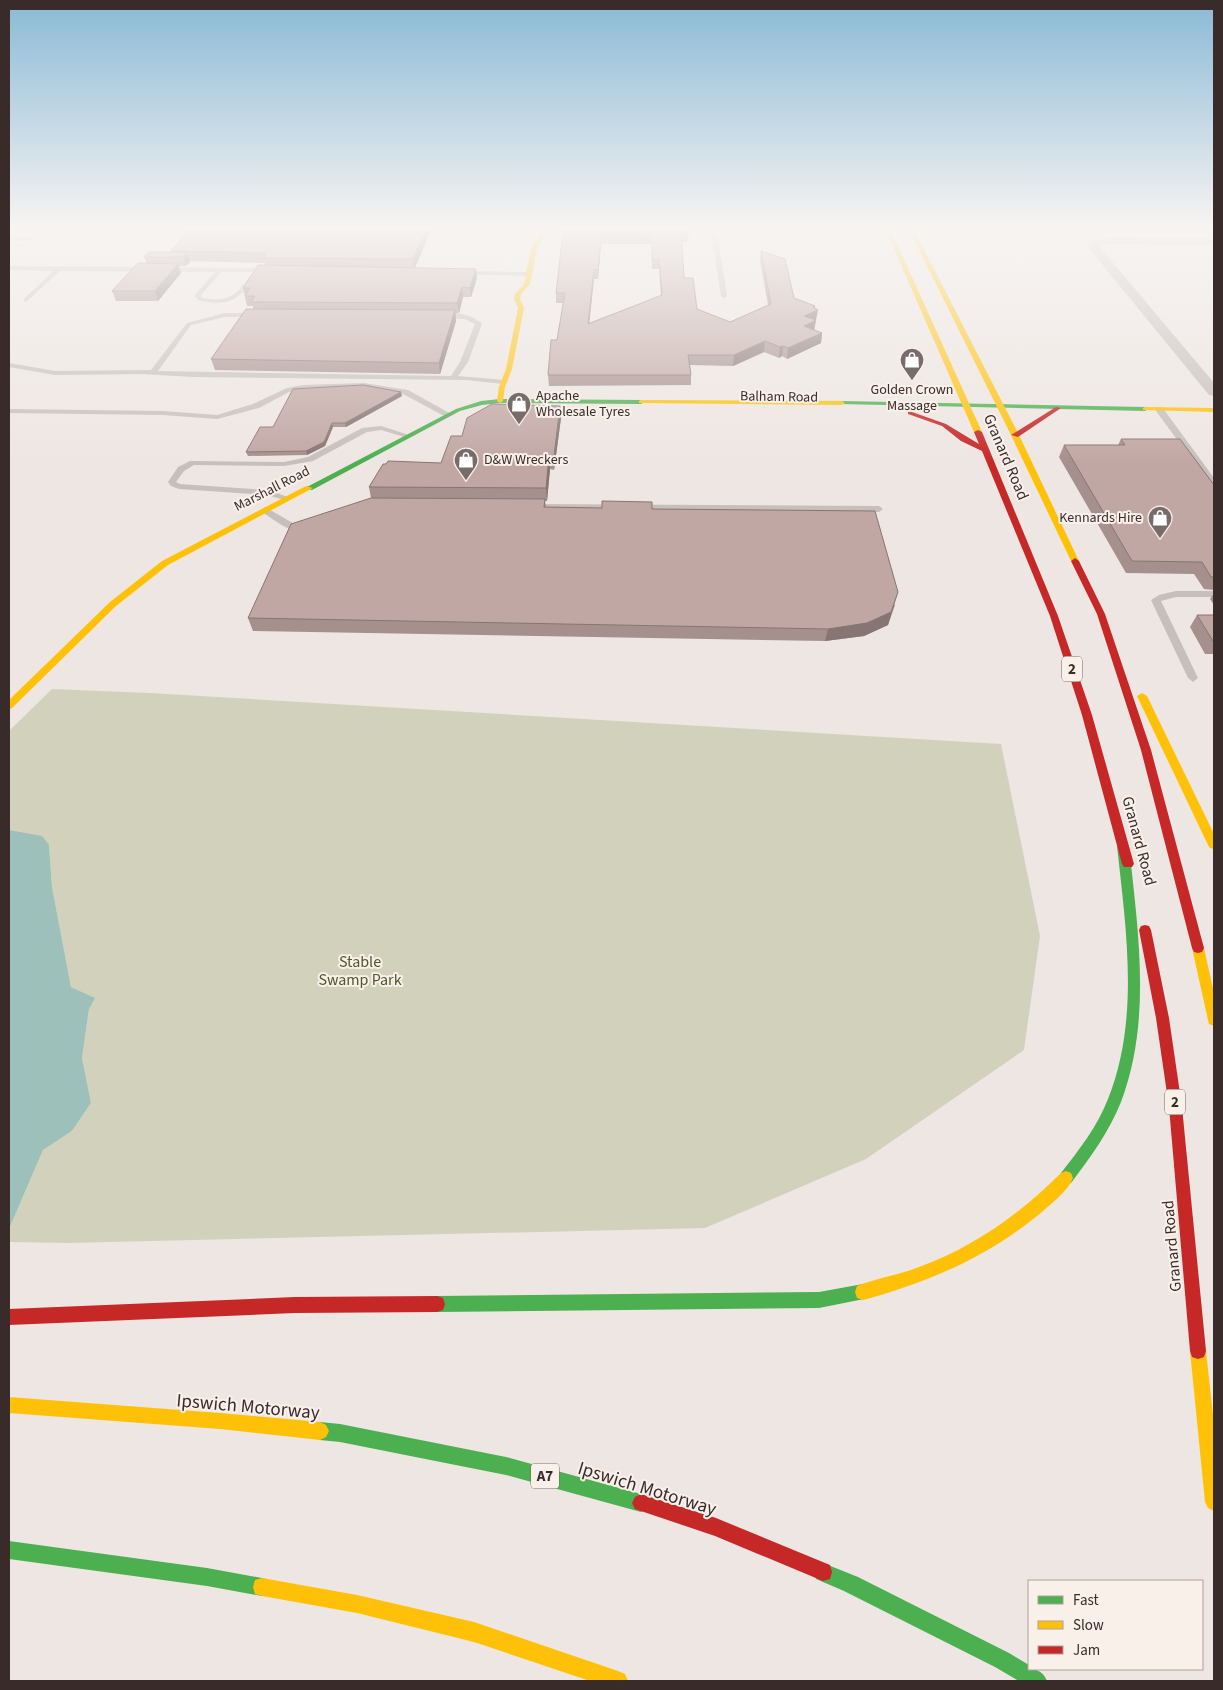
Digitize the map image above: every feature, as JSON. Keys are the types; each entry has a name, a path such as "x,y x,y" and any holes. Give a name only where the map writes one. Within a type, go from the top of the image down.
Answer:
{"main road":[{"path":"500,401 509,368 521,308 519,305"},
{"name":"Granard Road","path":"921,305 986,450 1054,616 1087,715 1123,846 1159,993 1172,1074 1206,1440 1214,1502"},
{"name":"Granard Road","path":"949,305 1015,435 1101,614 1146,750 1192,922 1214,1020"},
{"name":"Balham Road","path":"500,401 939,404 968,408 1214,410"},
{"name":"Marshall Road","path":"9,706 127,592 165,563 449,415 474,404 500,401"},
{"name":"Balham Road","path":"590,402 673,410 949,413 968,408"},
{"path":"1015,435 1043,420 1058,408"},
{"path":"910,413 944,425 964,440 986,450"},
{"path":"1101,614 1179,769 1213,842"},
{"path":"9,1317 295,1305 810,1300 864,1292 934,1270 975,1250 1022,1220 1048,1199 1070,1176 1096,1140 1115,1099 1127,1055 1134,1014 1133,944 1123,846"},
{"name":"Ipswich Motorway","path":"9,1405 220,1421 340,1433 467,1458 613,1494 716,1527 851,1584 1002,1660 1037,1681"},
{"path":"9,1550 207,1576 357,1604 474,1632 618,1681"}],"street":[{"path":"1140,305 1214,392"}],"lane":[{"path":"153,372 189,324 225,315 264,315"},
{"path":"428,316 467,317 474,319 479,324 464,362 453,378"},
{"path":"9,365 55,373 153,372 193,375 453,378 504,382"},
{"path":"9,411 163,413 198,417 217,416 256,406 287,390 303,387 364,385 405,392 449,415"},
{"path":"1159,409 1214,484"},
{"path":"285,499 268,493 179,486 172,482 181,469 193,463 284,464 318,456 365,430 381,428 408,436"},
{"path":"522,506 879,509"},
{"path":"265,510 297,529 314,523"},
{"path":"1193,678 1156,600 1162,596 1172,594 1214,594"}],"green space":[{"name":"Stable Swamp Park","path":"52,689 150,693 1001,744 1040,936 1024,1050 866,1159 705,1228 67,1243 9,1242 9,1229 43,1150 72,1131 91,1103 82,1058 89,1009 94,998 71,987 52,887 49,845 9,830 9,731"}],"water":[{"path":"9,830 42,836 49,845 52,887 71,987 95,998 89,1009 82,1058 91,1103 72,1131 43,1150 9,1229"}],"building":[{"path":"563,305 590,305 588,324 637,305 696,305 697,309 730,322 769,305 812,305 818,310 804,316 816,320 804,326 822,333 788,348 765,341 734,355 688,355 691,375 548,375 551,340 557,340"},
{"path":"246,309 455,310 439,363 211,359"},
{"path":"363,385 401,392 345,423 332,423 324,442 306,451 246,452 260,427 273,427 293,389"},
{"path":"492,404 560,406 554,456 549,456 546,488 369,487 383,464 386,464 388,461 441,463 451,436 462,436 467,418"},
{"name":"Kennards Hire","path":"1121,439 1180,439 1214,485 1214,577 1211,577 1202,562 1132,561 1064,445 1125,445"},
{"path":"371,498 545,499 544,507 602,508 602,501 652,502 652,509 875,511 898,592 891,612 867,623 828,629 248,618 291,524"},
{"path":"1197,615 1214,615 1214,641 1213,641"}],"traffic: fast":[{"path":"309,488 458,410 481,403 500,401 641,402"},
{"path":"842,403 1145,409"},
{"path":"1066,1178 1095,1140 1114,1101 1127,1061 1133,1020 1134,978 1132,935 1123,846"},
{"path":"437,1304 819,1300 863,1292"},
{"path":"320,1431 340,1433 506,1466 641,1503"},
{"path":"9,1550 207,1577 262,1587"},
{"path":"823,1572 851,1584 1002,1660 1037,1681"}],"traffic: slow":[{"path":"500,401 502,387 509,369 521,308 520,305"},
{"path":"921,305 978,432"},
{"path":"949,305 1015,435 1075,561"},
{"path":"641,402 842,403"},
{"path":"1145,409 1214,410"},
{"path":"9,706 113,604 165,563 309,488"},
{"path":"1142,696 1214,845"},
{"path":"1198,948 1214,1020"},
{"path":"863,1292 920,1275 974,1251 1023,1219 1066,1178"},
{"path":"1198,1351 1214,1502"},
{"path":"9,1405 220,1421 320,1431"},
{"path":"262,1587 357,1604 474,1632 618,1681"}],"traffic: jam":[{"path":"1015,435 1058,408"},
{"path":"910,413 944,425 964,439 986,450"},
{"path":"978,432 1054,616 1087,715 1128,864"},
{"path":"1075,561 1101,614 1146,750 1198,948"},
{"path":"1145,930 1156,983 1176,1107 1198,1351"},
{"path":"9,1317 295,1305 437,1304"},
{"path":"641,1503 716,1527 823,1572"}],"place":[{"name":"Golden Crown Massage","path":"912,381"},
{"name":"Apache Wholesale Tyres","path":"519,425"},
{"name":"D&W Wreckers","path":"466,481"},
{"name":"Kennards Hire","path":"1160,539"}]}
